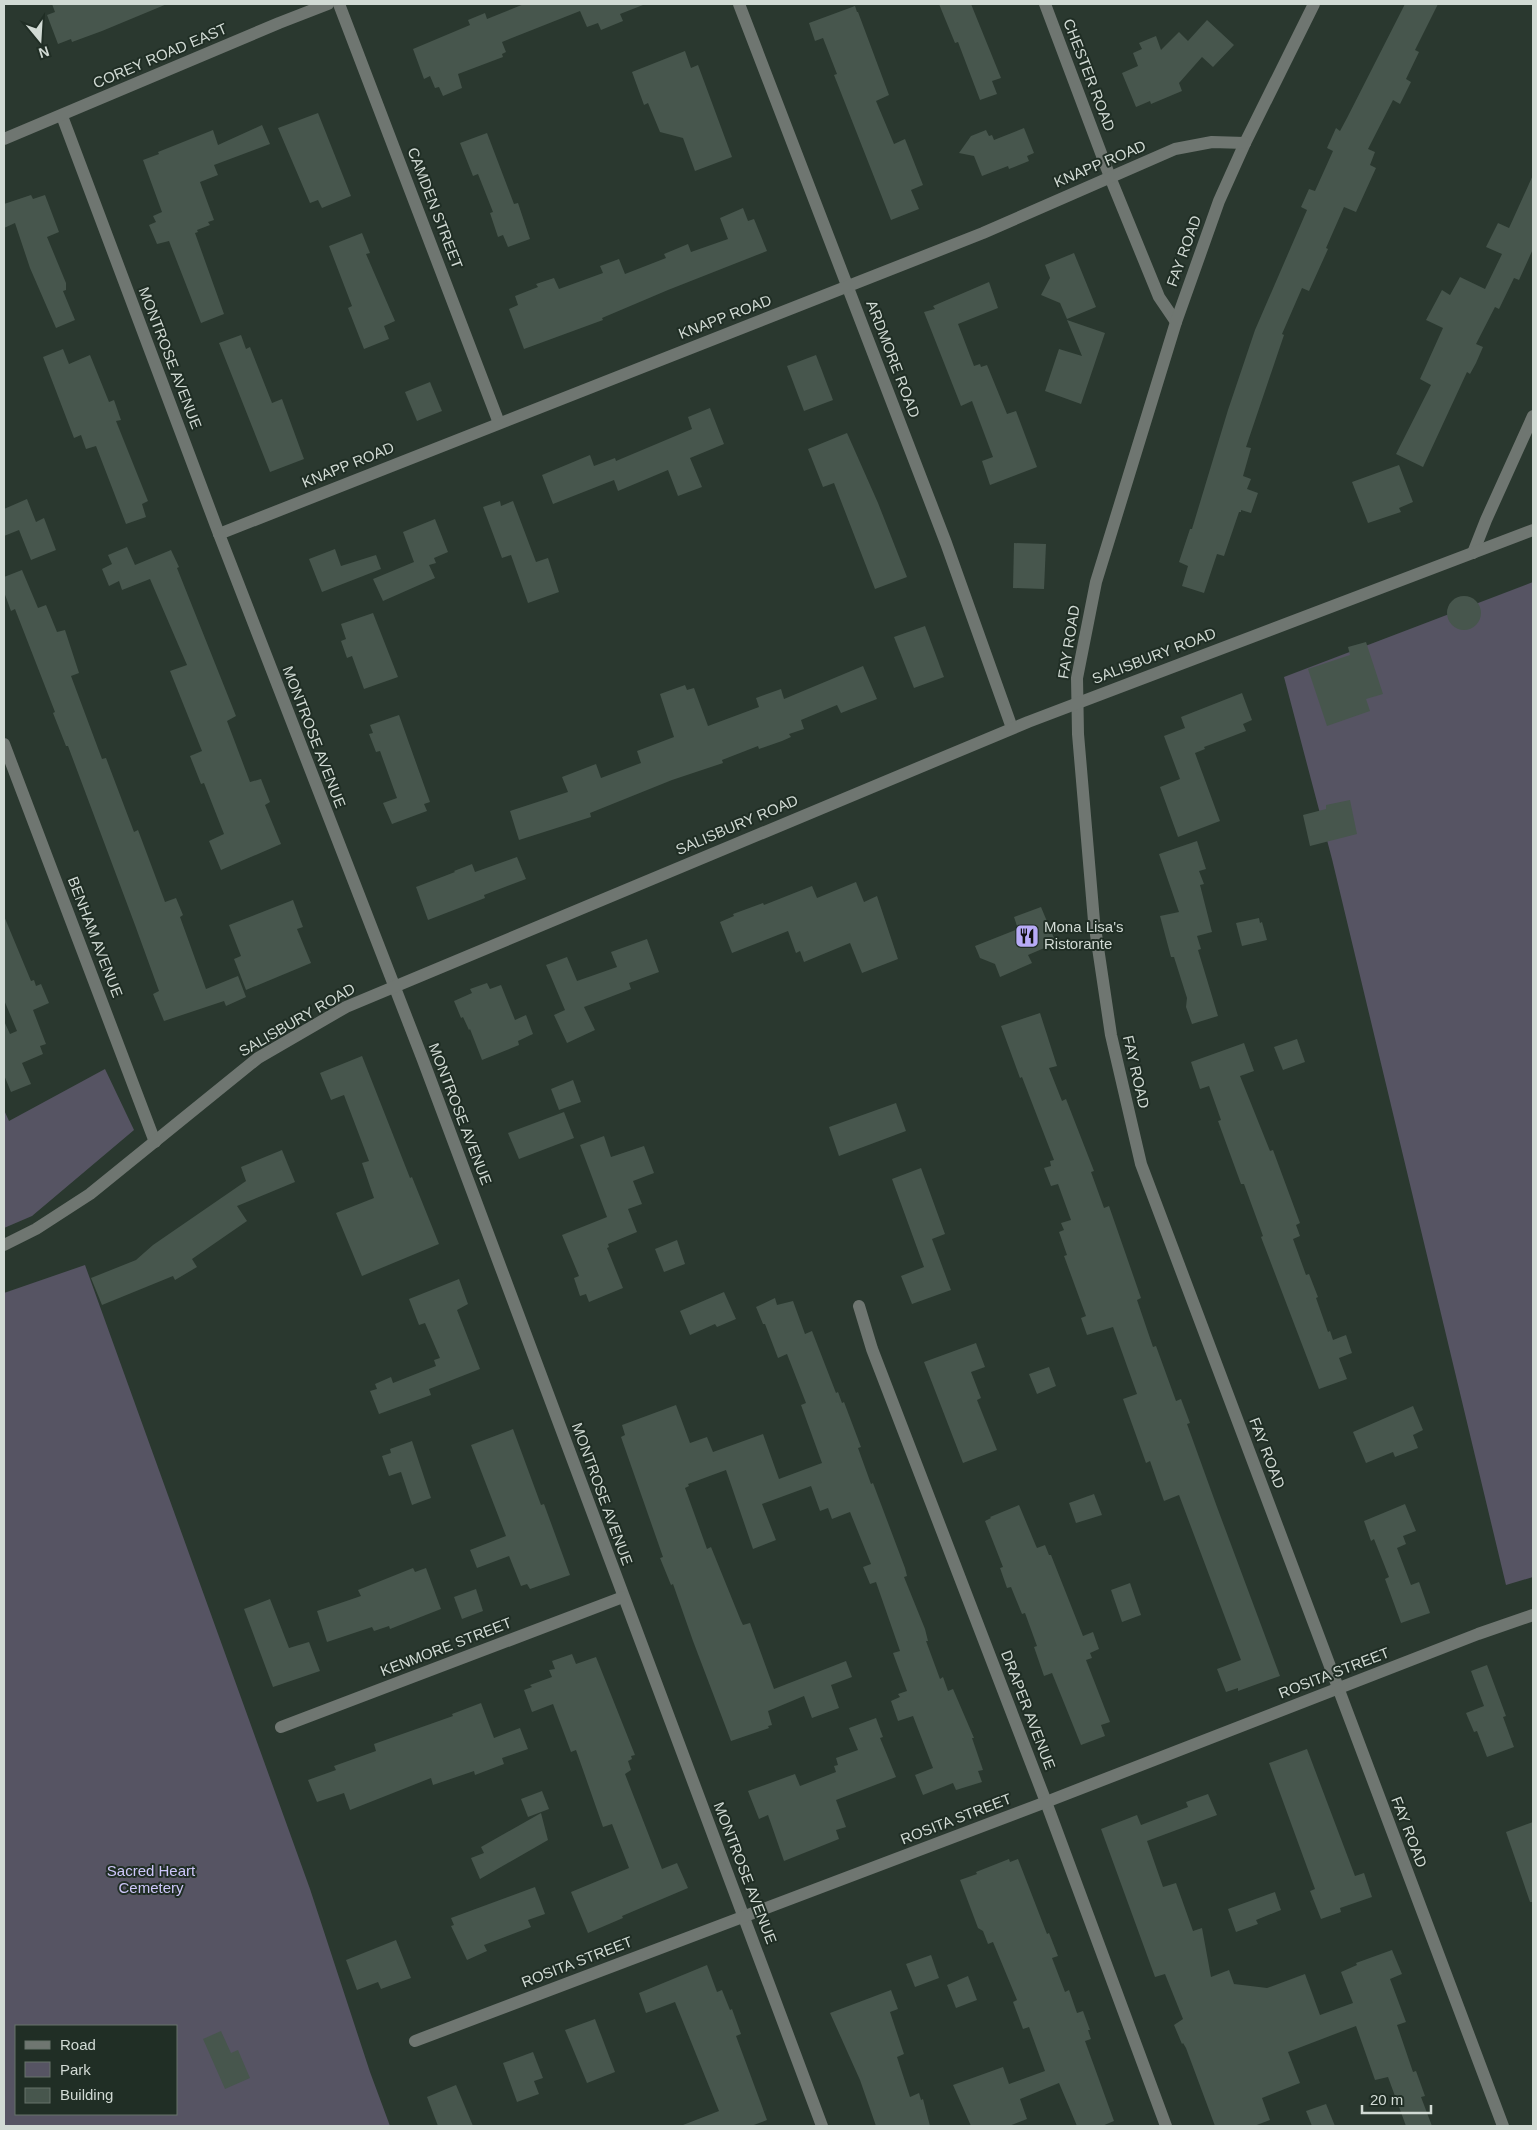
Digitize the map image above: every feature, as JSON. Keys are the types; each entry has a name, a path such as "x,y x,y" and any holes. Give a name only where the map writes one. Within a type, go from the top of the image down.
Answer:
{"street":[{"name":"COREY ROAD EAST","path":"4,139 62,116 279,22 328,4"},
{"name":"CAMDEN STREET","path":"339,4 500,423"},
{"name":"ARDMORE ROAD","path":"739,4 946,543 1012,728"},
{"name":"CHESTER ROAD","path":"1044,4 1110,177 1159,297 1176,322"},
{"name":"FAY ROAD","path":"1314,4 1245,143 1220,202 1176,322 1096,582 1077,678 1078,734 1094,921 1111,1034 1141,1164 1503,2126"},
{"name":"MONTROSE AVENUE","path":"62,116 219,534 380,955 394,986 822,2126"},
{"name":"KNAPP ROAD","path":"219,534 983,234 1175,149 1212,142 1245,143"},
{"path":"1474,553 1486,520 1533,416"},
{"name":"SALISBURY ROAD","path":"4,1245 36,1229 90,1194 258,1058 346,1007 1012,728 1533,530"},
{"name":"BENHAM AVENUE","path":"4,744 155,1142"},
{"name":"DRAPER AVENUE","path":"859,1306 872,1349 1046,1802 1166,2126"},
{"name":"KENMORE STREET","path":"281,1728 623,1597"},
{"name":"ROSITA STREET","path":"415,2041 1533,1615"}],"green space":[{"path":"1533,582 1533,1577 1506,1585 1332,859 1284,677"},
{"path":"105,1069 134,1130 32,1216 4,1228 4,1110 9,1121"},
{"name":"Sacred Heart Cemetery","path":"85,1265 310,1889 370,2072 390,2126 4,2126 4,1293"}],"building":[{"path":"52,4 167,4 102,31 72,42 71,39 58,44 47,15 55,12"},
{"path":"524,4 643,5 620,14 623,21 601,30 598,23 587,27 580,11 502,42 506,52 502,54 503,57 458,74 462,88 443,96 439,87 435,88 430,76 424,79 413,49 470,25 468,20 485,13 487,19"},
{"path":"939,4 971,4 1001,78 992,81 997,94 980,100 958,42 955,43"},
{"path":"1405,4 1438,4 1415,50 1419,52 1406,79 1411,82 1400,104 1393,100 1368,149 1375,152 1370,165 1376,168 1356,212 1344,207 1309,291 1302,288 1282,334 1284,335 1246,447 1251,448 1243,476 1251,479 1247,489 1258,493 1251,513 1241,510 1239,512 1224,556 1217,554 1204,593 1182,586 1188,566 1179,562 1190,529 1192,529 1228,410 1255,330 1307,210 1301,207 1309,189 1315,191 1333,151 1327,148 1336,128 1340,131"},
{"path":"855,6 889,95 876,101 894,144 905,139 923,185 911,190 919,209 891,220 834,75 837,74 823,38 815,41 809,23"},
{"path":"1207,20 1234,45 1213,67 1202,57 1179,83 1182,91 1151,104 1150,101 1136,107 1122,73 1138,66 1133,53 1142,49 1139,43 1156,36 1161,50 1179,32 1188,41"},
{"path":"685,51 691,68 698,65 732,157 695,171 683,138 660,132 648,103 644,105 632,72"},
{"path":"318,113 351,196 322,208 318,200 310,203 278,128"},
{"path":"262,125 270,144 214,165 218,175 200,182 214,220 208,222 210,225 197,230 198,232 195,233 224,314 201,323 169,241 157,244 149,225 156,222 153,216 162,212 143,160 213,130 218,145"},
{"path":"1024,128 1034,153 1027,156 1029,161 1009,169 1008,166 982,176 974,156 959,153 971,136 986,130 989,136 992,135 994,140"},
{"path":"487,133 514,204 518,203 530,239 508,247 503,235 498,237 490,213 493,212 478,174 473,176 460,143"},
{"path":"1533,175 1533,249 1519,280 1514,278 1499,309 1495,307 1476,344 1483,347 1470,374 1467,372 1423,467 1396,454 1431,385 1420,379 1443,328 1426,320 1442,290 1450,295 1460,277 1485,289 1502,254 1486,247 1498,223 1509,228"},
{"path":"31,195 33,199 45,195 59,232 47,237 66,283 66,290 63,291 75,320 56,328 30,268 15,223 4,228 4,204"},
{"path":"743,208 748,221 754,219 767,251 668,290 602,318 603,320 524,349 509,309 518,305 515,296 538,287 536,284 554,278 559,289 603,273 600,266 619,259 625,274 666,258 664,254 688,244 691,252 728,239 720,218"},
{"path":"362,233 370,253 366,254 395,321 384,326 389,339 364,349 348,308 352,306 329,246"},
{"path":"1074,253 1096,307 1067,319 1060,303 1041,295 1050,278 1045,265"},
{"path":"989,282 998,308 958,324 974,366 980,364 981,367 987,365 1007,414 1016,411 1037,467 990,485 982,461 993,457 972,401 961,406 924,312 935,309 933,306"},
{"path":"1067,320 1105,333 1081,404 1045,391 1059,349 1082,356"},
{"path":"241,335 246,349 250,347 272,403 282,399 304,459 270,472 219,343"},
{"path":"63,349 69,364 90,355 109,402 114,400 121,420 116,421 148,501 142,504 146,517 126,524 96,446 86,449 81,435 74,438 43,357"},
{"path":"816,355 833,400 804,411 787,366"},
{"path":"430,382 442,411 417,421 405,392"},
{"path":"710,408 724,444 690,458 702,487 678,496 668,470 618,491 614,480 553,504 542,475 590,455 594,466 615,458 616,461 692,429 688,417"},
{"path":"847,433 878,503 907,577 875,589 834,483 823,487 808,449"},
{"path":"1399,465 1413,502 1399,508 1401,512 1368,523 1352,482"},
{"path":"27,499 36,522 44,518 56,550 31,560 19,530 4,536 4,509"},
{"path":"500,501 501,506 513,501 536,562 548,558 559,592 528,603 511,555 502,558 483,507"},
{"path":"435,519 448,552 434,558 436,563 429,565 435,578 383,601 373,579 414,562 403,532"},
{"path":"1014,543 1046,544 1044,589 1013,588"},
{"path":"127,547 135,565 171,550 236,716 227,721 250,782 261,779 270,802 265,805 281,844 221,870 209,841 224,834 204,783 201,784 190,756 202,751 170,671 187,665 150,579 122,590 119,581 109,586 102,569 112,564 108,555"},
{"path":"335,549 341,566 376,555 381,569 322,592 309,559"},
{"path":"22,570 38,608 46,605 57,632 65,630 79,673 71,676 102,759 106,758 134,832 138,830 165,902 176,898 183,915 180,917 206,989 238,976 246,997 226,1006 224,1001 164,1021 153,994 159,991 135,925 15,609 11,611 4,592 4,577"},
{"path":"1464,596 1476,601 1481,613 1476,625 1464,630 1452,625 1447,613 1452,601"},
{"path":"373,613 398,677 364,689 352,656 347,658 341,641 346,639 341,624"},
{"path":"925,626 944,677 914,688 894,637"},
{"path":"1366,642 1383,694 1366,699 1370,711 1327,726 1308,669 1350,655 1348,647"},
{"path":"863,666 877,699 841,713 837,705 801,720 804,729 789,734 791,737 782,741 759,749 758,746 722,760 723,763 672,780 590,813 591,817 519,840 510,811 568,792 562,777 596,764 601,778 641,763 637,751 674,737 660,694 685,685 687,690 694,688 708,726 759,707 756,698 781,689 784,699"},
{"path":"1242,693 1252,720 1243,724 1246,731 1204,747 1205,749 1195,753 1220,821 1178,837 1160,787 1180,779 1164,736 1185,728 1181,717"},
{"path":"399,715 430,802 424,804 427,811 392,824 383,803 397,798 380,751 376,752 369,734 373,733 370,725"},
{"path":"1350,800 1357,834 1310,846 1303,815 1326,809 1326,805"},
{"path":"1197,841 1206,869 1199,871 1204,884 1200,885 1212,932 1197,936 1201,949 1198,950 1218,1016 1192,1024 1186,1007 1187,998 1174,957 1171,957 1160,916 1179,912 1159,854"},
{"path":"517,857 526,879 484,895 485,898 428,920 416,887 472,864 475,872"},
{"path":"856,882 864,902 877,896 898,959 862,973 850,943 804,962 800,951 796,953 788,931 732,953 720,922 734,916 733,914 763,903 764,905 812,886 817,898"},
{"path":"293,900 303,927 297,929 311,963 246,990 234,959 241,956 229,925"},
{"name":"Mona Lisa's Ristorante","path":"1041,907 1056,943 1028,955 1032,963 1000,977 995,964 980,958 975,946 1018,929 1014,917"},
{"path":"4,916 31,981 34,980 36,986 41,984 49,1003 33,1010 46,1044 40,1046 43,1054 22,1063 31,1084 11,1092 4,1075 4,1021 10,1034 17,1031 4,1000"},
{"path":"1259,918 1267,940 1242,946 1236,923"},
{"path":"647,939 659,972 629,983 631,989 584,1007 595,1030 567,1043 554,1015 565,1010 546,965 567,957 577,981 617,967 611,952"},
{"path":"487,983 490,989 501,985 515,1020 526,1015 533,1034 518,1041 519,1045 482,1060 470,1029 463,1017 461,1018 454,1001 472,993 470,989"},
{"path":"1040,1013 1057,1066 1049,1068 1062,1101 1066,1099 1094,1171 1091,1172 1104,1208 1109,1206 1141,1298 1137,1300 1153,1347 1156,1346 1176,1401 1181,1399 1190,1423 1187,1424 1280,1676 1238,1691 1238,1688 1226,1692 1217,1669 1241,1660 1179,1495 1164,1501 1150,1461 1146,1463 1123,1399 1137,1394 1113,1327 1087,1335 1081,1318 1086,1316 1064,1256 1067,1255 1059,1232 1064,1230 1061,1223 1071,1220 1058,1184 1051,1186 1044,1168 1051,1166 1050,1161 1054,1160 1001,1026"},
{"path":"1297,1039 1305,1062 1283,1070 1274,1047"},
{"path":"1244,1043 1254,1071 1240,1076 1270,1151 1273,1150 1300,1223 1296,1225 1300,1236 1293,1239 1306,1275 1309,1274 1318,1297 1316,1298 1328,1332 1330,1331 1333,1340 1346,1335 1352,1353 1339,1358 1347,1379 1319,1389 1261,1237 1263,1236 1244,1184 1241,1184 1218,1121 1221,1120 1209,1086 1200,1089 1191,1062"},
{"path":"362,1056 410,1178 412,1177 439,1244 362,1276 336,1213 374,1198 362,1163 369,1161 344,1095 331,1100 320,1073"},
{"path":"573,1080 581,1102 559,1110 551,1089"},
{"path":"896,1103 906,1131 839,1156 829,1127"},
{"path":"564,1112 574,1138 519,1159 508,1133"},
{"path":"604,1136 611,1157 644,1146 654,1173 633,1181 642,1204 628,1209 637,1232 608,1244 609,1247 607,1248 623,1288 589,1302 586,1294 580,1296 574,1278 579,1276 562,1235 607,1217 580,1145"},
{"path":"282,1150 295,1182 237,1206 247,1221 192,1259 197,1267 175,1280 173,1276 102,1305 91,1278 136,1260 153,1245 246,1181 241,1167"},
{"path":"921,1168 945,1234 932,1239 951,1290 912,1304 901,1276 924,1267 892,1179"},
{"path":"677,1240 685,1264 664,1272 655,1249"},
{"path":"459,1279 468,1304 457,1310 480,1369 429,1389 431,1395 379,1414 370,1391 377,1389 375,1384 391,1377 393,1383 436,1366 434,1360 440,1358 425,1323 419,1325 409,1299"},
{"path":"724,1292 736,1319 717,1327 715,1324 690,1335 680,1311"},
{"path":"775,1298 777,1305 793,1301 805,1334 812,1331 836,1393 838,1392 842,1403 844,1402 861,1447 858,1448 871,1484 873,1483 905,1568 907,1576 904,1577 925,1629 928,1641 926,1641 940,1679 943,1677 948,1691 953,1689 974,1738 972,1738 983,1770 978,1771 982,1782 956,1790 953,1783 923,1795 915,1775 933,1768 913,1716 898,1721 891,1701 900,1697 898,1694 907,1691 893,1653 900,1651 876,1582 870,1584 863,1567 871,1564 850,1512 832,1519 828,1508 820,1511 811,1486 762,1504 776,1540 753,1549 726,1470 688,1484 689,1486 685,1488 707,1549 711,1547 741,1621 743,1625 750,1623 774,1689 846,1661 852,1677 831,1685 839,1708 812,1718 804,1696 768,1711 772,1725 768,1726 769,1728 731,1741 673,1584 671,1585 660,1558 663,1557 621,1437 625,1435 622,1425 676,1405 690,1443 707,1437 713,1452 763,1434 779,1479 822,1463 801,1405 806,1403 787,1354 778,1358 765,1324 763,1324 756,1307"},
{"path":"976,1343 985,1367 971,1372 981,1398 977,1400 997,1450 963,1463 924,1362"},
{"path":"1049,1367 1056,1386 1037,1394 1029,1374"},
{"path":"1413,1406 1423,1430 1413,1435 1418,1448 1395,1457 1393,1452 1366,1463 1353,1432"},
{"path":"513,1429 541,1505 544,1504 570,1575 530,1589 527,1584 521,1586 509,1556 477,1568 470,1550 506,1536 471,1445"},
{"path":"412,1441 431,1498 412,1505 401,1472 389,1476 382,1456 391,1453 390,1449"},
{"path":"1094,1494 1102,1515 1076,1523 1069,1503"},
{"path":"1405,1504 1416,1531 1403,1536 1406,1544 1397,1548 1411,1585 1419,1582 1430,1613 1401,1623 1385,1579 1389,1577 1374,1539 1371,1541 1364,1521"},
{"path":"1019,1505 1037,1548 1045,1545 1049,1555 1051,1555 1083,1636 1093,1632 1099,1649 1090,1653 1092,1658 1086,1660 1110,1722 1101,1725 1105,1736 1081,1745 1052,1673 1044,1676 1034,1647 1037,1646 1025,1613 1022,1614 1011,1587 1007,1588 1000,1568 1003,1567 985,1521"},
{"path":"413,1568 415,1572 426,1568 441,1609 390,1629 389,1626 374,1631 372,1627 327,1642 317,1611 361,1596 358,1590"},
{"path":"1130,1583 1141,1615 1122,1622 1111,1590"},
{"path":"476,1589 483,1611 462,1619 454,1597"},
{"path":"270,1599 289,1648 309,1642 320,1671 273,1687 244,1609"},
{"path":"572,1654 576,1664 596,1657 635,1755 631,1756 632,1759 628,1761 631,1770 625,1774 662,1869 677,1863 688,1888 622,1916 623,1918 588,1933 571,1892 629,1868 612,1824 603,1827 576,1750 571,1752 553,1704 532,1712 524,1690 532,1687 530,1685 552,1677 549,1670 555,1669 552,1661"},
{"path":"1487,1665 1506,1716 1503,1717 1514,1747 1487,1757 1477,1731 1474,1732 1466,1713 1484,1706 1471,1671"},
{"path":"481,1703 494,1738 520,1728 528,1749 502,1758 504,1764 475,1775 474,1771 433,1785 431,1778 350,1810 344,1793 317,1802 308,1780 336,1770 334,1766 376,1751 374,1744 453,1716 452,1714"},
{"path":"876,1718 883,1737 880,1738 896,1777 836,1800 846,1827 836,1830 839,1839 784,1861 768,1815 759,1819 748,1791 795,1774 800,1786 836,1772 834,1766 838,1765 836,1758 858,1750 849,1728"},
{"path":"1307,1749 1355,1876 1364,1873 1372,1897 1340,1908 1341,1912 1321,1919 1310,1891 1315,1889 1269,1763"},
{"path":"542,1791 549,1809 528,1817 521,1799"},
{"path":"1208,1794 1217,1815 1147,1841 1163,1887 1176,1883 1193,1931 1202,1928 1211,1977 1229,1970 1234,1984 1267,1988 1305,1974 1320,2015 1353,2003 1341,1972 1357,1965 1356,1963 1392,1950 1402,1974 1390,1979 1406,2022 1397,2025 1413,2072 1416,2071 1425,2096 1421,2097 1432,2126 1406,2126 1388,2077 1375,2080 1356,2026 1288,2052 1300,2083 1262,2098 1270,2120 1254,2126 1215,2126 1186,2048 1182,2044 1174,2025 1183,2019 1165,1974 1155,1977 1101,1829 1137,1815 1141,1825 1188,1807 1186,1802"},
{"path":"541,1813 548,1840 480,1879 471,1858 484,1853 481,1847"},
{"path":"1533,1822 1533,1902 1530,1902 1506,1832"},
{"path":"1009,1859 1010,1862 1018,1859 1047,1934 1049,1933 1058,1956 1052,1958 1065,1992 1069,1990 1077,2013 1083,2011 1090,2030 1088,2030 1091,2039 1085,2041 1114,2121 1102,2126 1077,2126 1059,2083 1020,2099 1027,2119 1009,2126 971,2126 953,2085 1003,2067 1009,2084 1045,2071 1029,2027 1023,2029 1013,2002 1017,2000 993,1942 988,1944 983,1931 978,1928 960,1880"},
{"path":"535,1887 545,1914 528,1920 531,1927 484,1945 487,1951 467,1960 451,1926 454,1925 451,1918"},
{"path":"1275,1892 1281,1910 1256,1920 1258,1924 1236,1932 1228,1909"},
{"path":"396,1940 411,1978 381,1989 378,1982 357,1990 346,1960"},
{"path":"931,1955 939,1978 915,1987 906,1964"},
{"path":"707,1965 717,1992 722,1990 730,2010 732,2009 741,2034 736,2036 767,2120 751,2126 683,2126 719,2111 675,2002 646,2013 639,1993"},
{"path":"968,1976 977,2000 956,2008 947,1985"},
{"path":"891,1990 898,2009 890,2012 904,2054 897,2057 910,2097 919,2093 921,2100 923,2099 930,2126 876,2126 860,2080 830,2013"},
{"path":"595,2019 615,2072 587,2083 565,2030"},
{"path":"221,2031 231,2053 238,2050 250,2078 225,2089 203,2039"},
{"path":"533,2052 543,2078 534,2081 539,2094 517,2102 503,2063"},
{"path":"456,2085 473,2126 438,2126 427,2097"},
{"path":"1326,2104 1335,2126 1312,2126 1306,2111"}],"place":[{"name":"Mona Lisa's Ristorante","path":"1027,936"}]}
